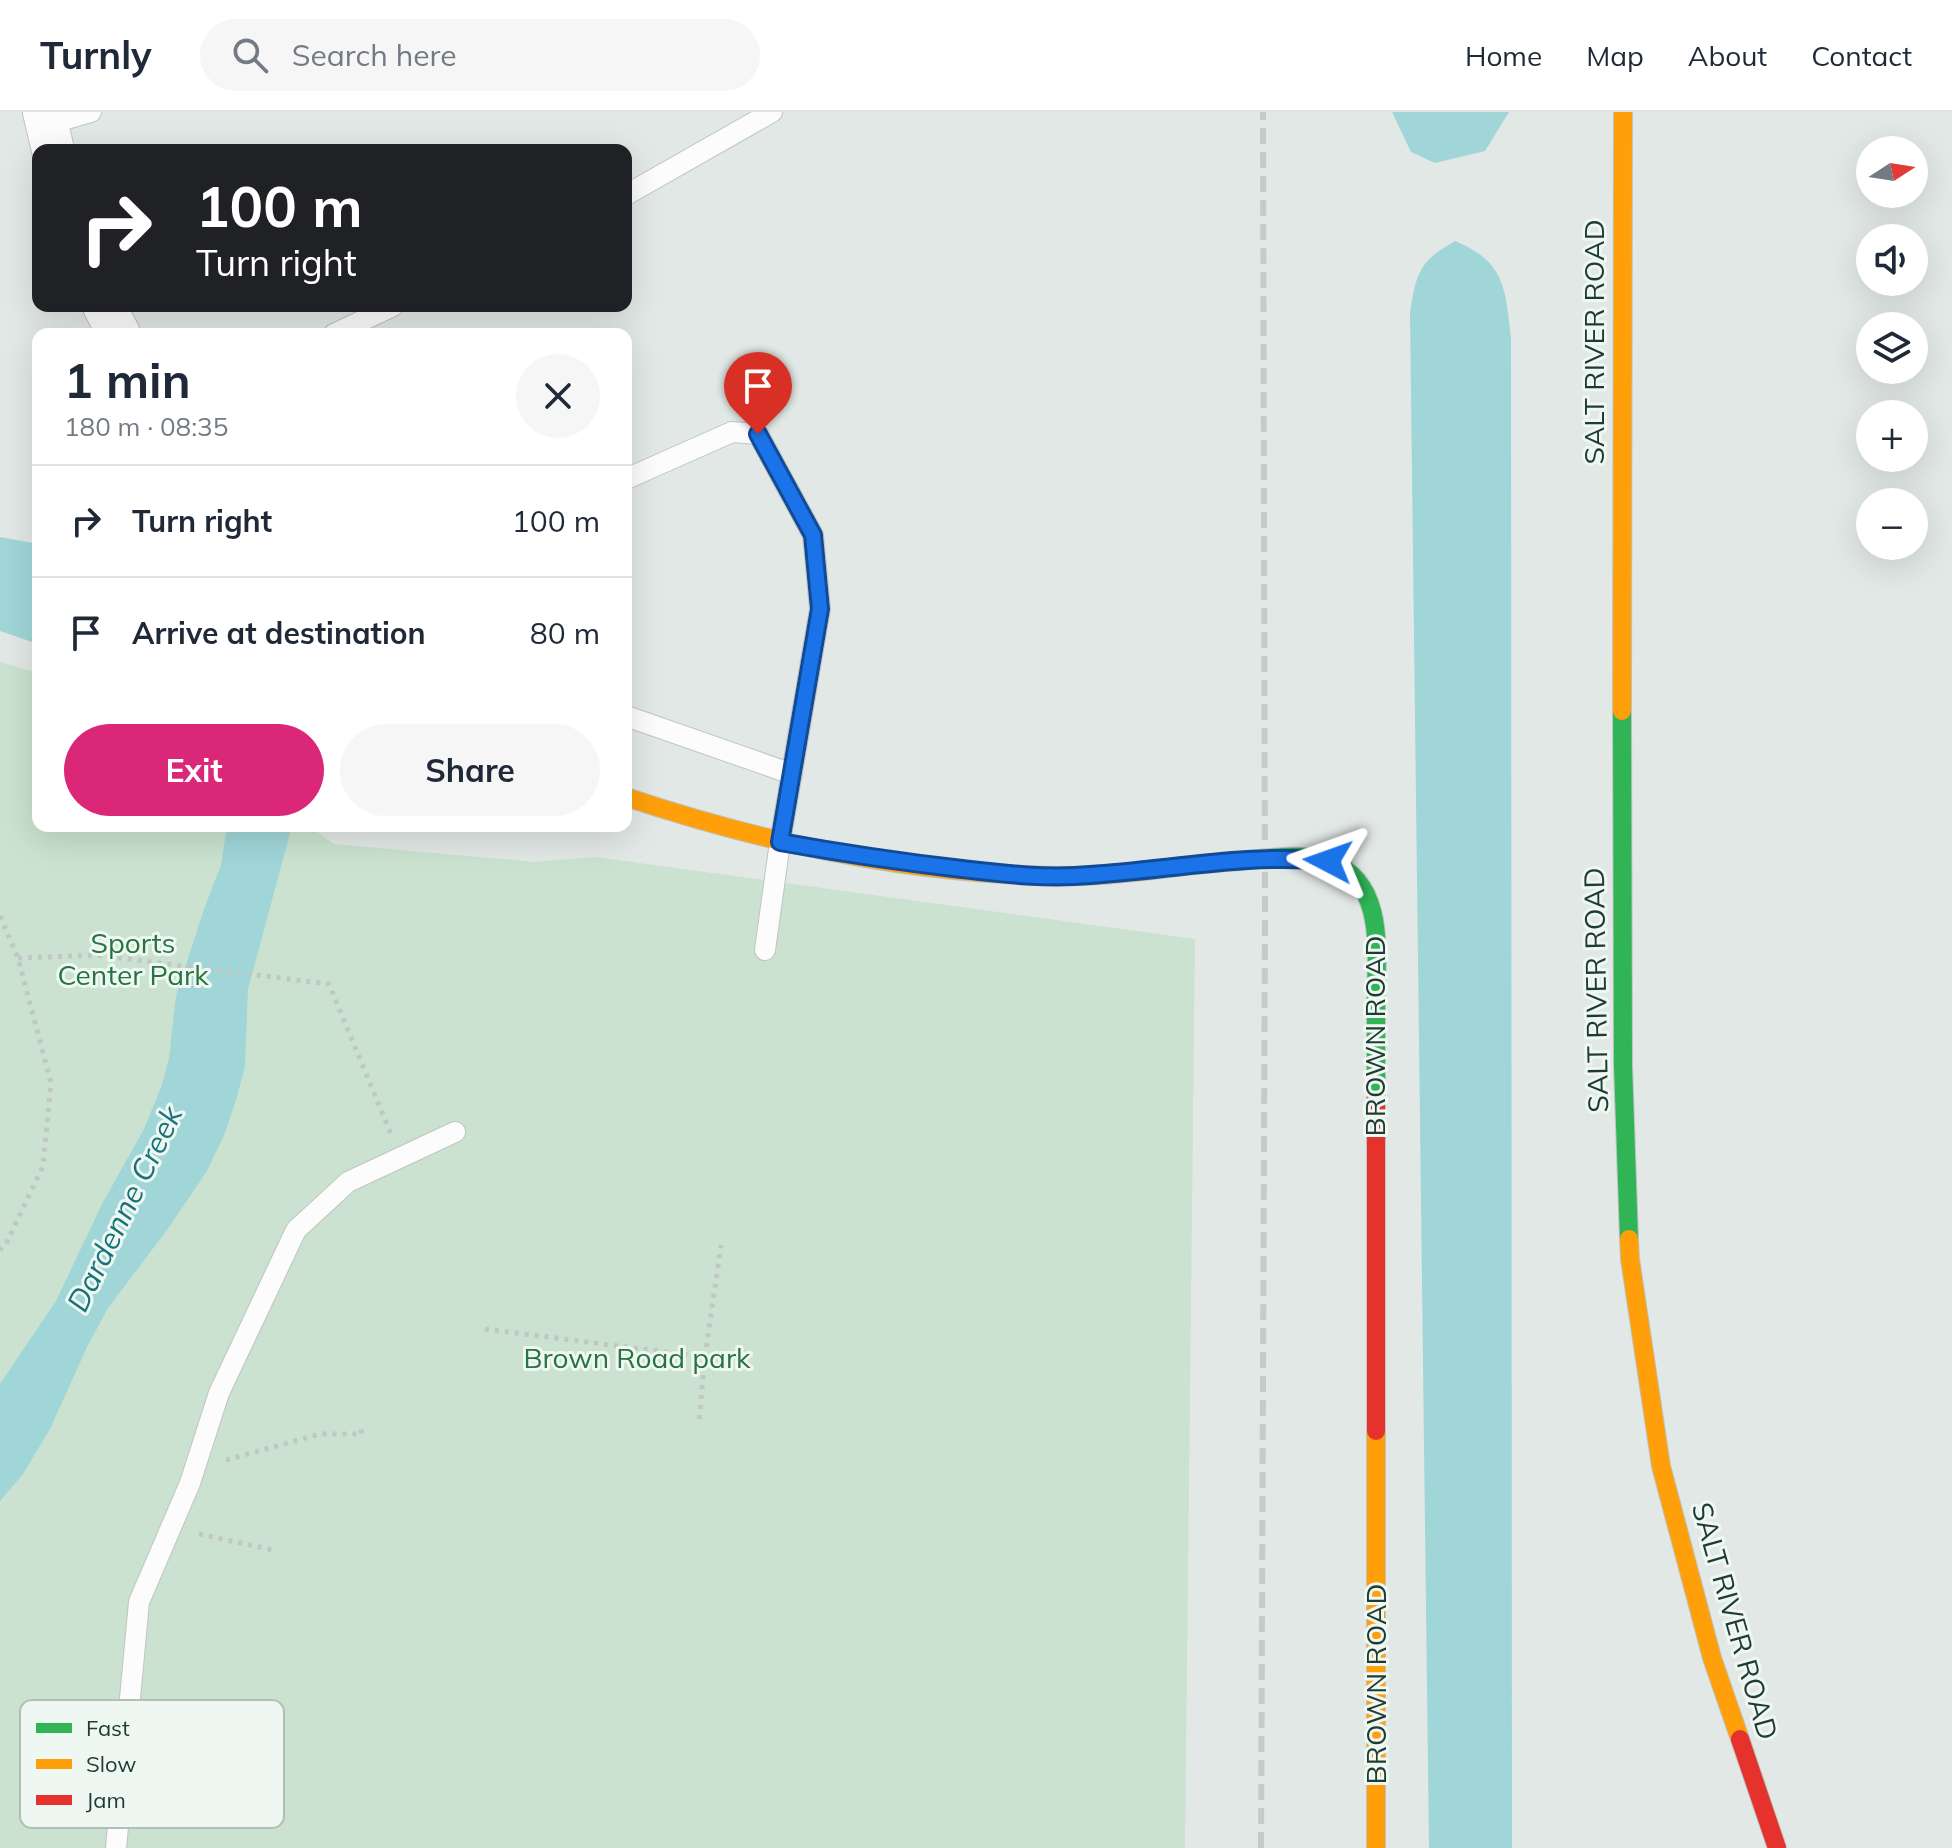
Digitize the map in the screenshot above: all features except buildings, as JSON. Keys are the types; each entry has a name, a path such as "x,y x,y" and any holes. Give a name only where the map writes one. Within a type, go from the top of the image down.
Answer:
{"main road":[{"name":"SALT RIVER ROAD","path":"1623,112 1623,1034 1630,1259 1661,1466 1712,1658 1777,1848"},
{"name":"BROWN ROAD","path":"632,799 780,842 869,859 1025,876 1089,876 1299,858 1328,861 1352,873 1369,898 1376,928 1376,1848"}],"lane":[{"path":"48,129 91,112"},
{"path":"632,192 772,112"},
{"path":"347,328 380,312"},
{"path":"632,476 732,432 758,434 813,535 820,609 765,950"},
{"path":"632,718 792,774"},
{"path":"130,1700 139,1602 195,1468 219,1393 296,1230 348,1182 455,1132"},
{"path":"116,1848 118,1828"}],"path":[{"path":"0,916 18,958 51,1083 43,1166 6,1244 0,1250"},
{"path":"18,958 96,955 329,984 400,1158"},
{"path":"699,1421 721,1245"},
{"path":"485,1329 705,1357"},
{"path":"195,1468 320,1434 362,1434 360,1427"},
{"path":"170,1528 277,1551"}],"green space":[{"name":"Brown Road park","path":"0,662 32,671 32,832 317,832 334,844 535,862 595,857 1195,939 1185,1848 0,1848"}],"water":[{"path":"1392,112 1509,112 1485,151 1435,163 1411,152"},
{"path":"1455,241 1472,249 1494,268 1504,291 1511,338 1512,1848 1429,1848 1410,313 1422,269 1434,255"},
{"path":"0,537 32,543 32,642 0,631"},
{"name":"Dardenne Creek","path":"226,832 290,832 248,989 245,1066 225,1133 207,1171 108,1308 50,1429 23,1474 0,1501 0,1384 56,1301 102,1204 144,1129 169,1058 176,996 221,865"}],"railway":[{"path":"1261,1848 1265,916 1263,112"}],"traffic: fast":[{"path":"1622,711 1623,1065 1629,1239"},
{"path":"1227,862 1293,857 1318,859 1348,872 1361,886 1370,903 1376,943 1376,1100"}],"traffic: slow":[{"path":"1622,711 1623,112"},
{"path":"632,799 794,844 908,865 1023,875 1081,876 1227,862"},
{"path":"1629,1239 1661,1466 1712,1658 1740,1739"},
{"path":"1376,1431 1376,1848"}],"traffic: jam":[{"path":"1376,1100 1376,1431"},
{"path":"1740,1739 1777,1848"}],"route":[{"path":"758,434 813,535 820,609 780,842 869,859 1025,876 1089,876 1299,858 1328,861"}],"park label":[{"name":"Sports Center Park","path":"133,959"}]}
